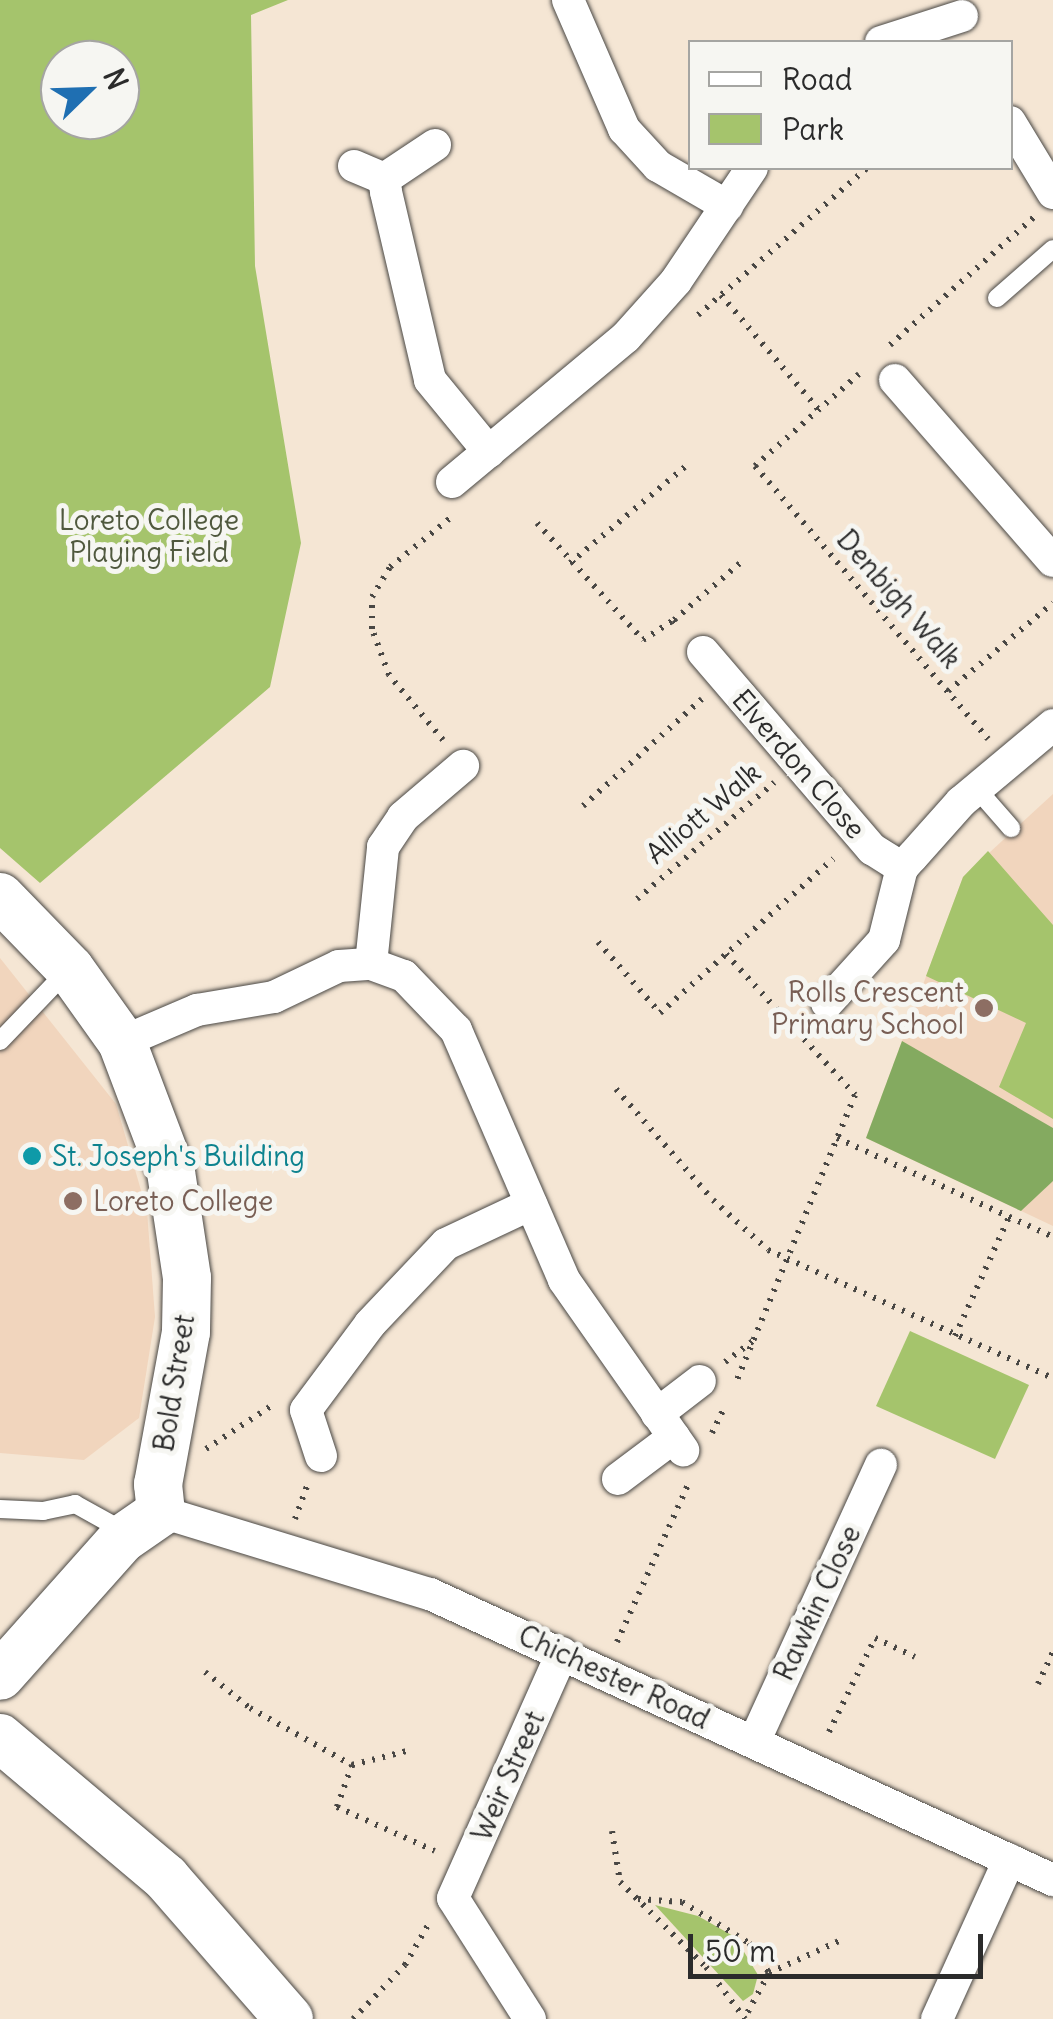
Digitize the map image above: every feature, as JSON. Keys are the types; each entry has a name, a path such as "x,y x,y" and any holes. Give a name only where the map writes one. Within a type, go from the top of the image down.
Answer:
{"street":[{"path":"568,0 624,129 658,166 728,206"},
{"path":"888,40 964,19"},
{"path":"1013,128 1048,202"},
{"path":"384,179 435,145"},
{"path":"354,166 384,179"},
{"path":"452,482 626,337 728,206 751,170"},
{"path":"384,179 430,380 489,452"},
{"path":"886,363 1053,562"},
{"name":"Elverdon Close","path":"703,652 860,835 902,868"},
{"path":"827,1004 884,940 902,868 977,789 1053,725"},
{"path":"371,964 383,847 402,817 464,766"},
{"name":"Bold Street","path":"0,897 70,969 122,1042 153,1110 183,1223 186,1332 165,1448 144,1523"},
{"path":"122,1042 196,1010 264,1001 328,970 371,964 404,976 446,1015 564,1280 671,1434"},
{"path":"321,1456 308,1425 311,1398 378,1332 446,1244 531,1204"},
{"path":"618,1479 671,1434 700,1381"},
{"name":"Rawkin Close","path":"754,1742 881,1465"},
{"path":"0,1676 144,1523"},
{"name":"Chichester Road","path":"144,1523 287,1545 392,1579 562,1653 1053,1880"},
{"name":"Weir Street","path":"453,1898 562,1653"},
{"path":"0,1738 166,1878 289,2019"},
{"path":"937,2019 1009,1860"},
{"path":"453,1898 530,2019"}],"lane":[{"path":"996,298 1053,249"},
{"path":"977,789 1012,828"},
{"path":"0,1041 70,969"},
{"path":"0,1509 43,1511 75,1504 144,1523"}],"path":[{"path":"694,318 866,170"},
{"path":"720,296 819,410 886,363 1048,202"},
{"name":"Denbigh Walk","path":"819,410 755,466 1007,764"},
{"path":"570,563 685,467"},
{"path":"452,482 459,510 390,566 372,597 372,630 389,674 464,766"},
{"path":"537,523 643,640 674,620 740,564"},
{"path":"948,692 1053,603"},
{"path":"674,620 703,652"},
{"path":"582,806 726,678"},
{"name":"Alliott Walk","path":"637,898 798,762"},
{"path":"598,942 660,1013 860,835"},
{"path":"726,954 855,1096 789,1262"},
{"path":"616,1089 712,1200 789,1262 1053,1378"},
{"path":"837,1138 1053,1237"},
{"path":"955,1336 1009,1217"},
{"path":"165,1448 208,1449 270,1406 311,1398"},
{"path":"287,1545 321,1456"},
{"path":"829,1732 875,1638 915,1657"},
{"path":"1038,1684 1053,1652"},
{"path":"205,1672 250,1708 352,1764 411,1750"},
{"path":"352,1764 337,1807 468,1865"},
{"path":"612,1831 620,1882 706,1967 745,2019 769,1974 839,1941"},
{"path":"352,2019 406,1965 427,1926 453,1898"},
{"path":"636,1898 669,1899 713,1915 749,1942 769,1974"}],"shaded area":[{"name":"Rolls Crescent Primary School","path":"1053,794 1053,1226 866,1138 963,877"},
{"name":"Loreto College","path":"0,958 116,1104 147,1211 155,1317 139,1418 84,1460 0,1453"}],"green space":[{"name":"Loreto College Playing Field","path":"0,0 288,0 251,15 255,266 301,543 270,687 40,883 0,848"},
{"path":"988,851 1053,925 1053,1119 999,1087 1026,1023 926,976 963,877"},
{"path":"902,1041 1053,1128 1053,1181 1021,1211 866,1138"},
{"path":"910,1331 1029,1385 995,1459 876,1406"},
{"path":"655,1905 698,1916 735,1937 758,1975 753,1994 743,2001"}],"place":[{"name":"Rolls Crescent Primary School","path":"984,1008"},
{"name":"St. Joseph's Building","path":"32,1156"},
{"name":"Loreto College","path":"73,1201"}]}
